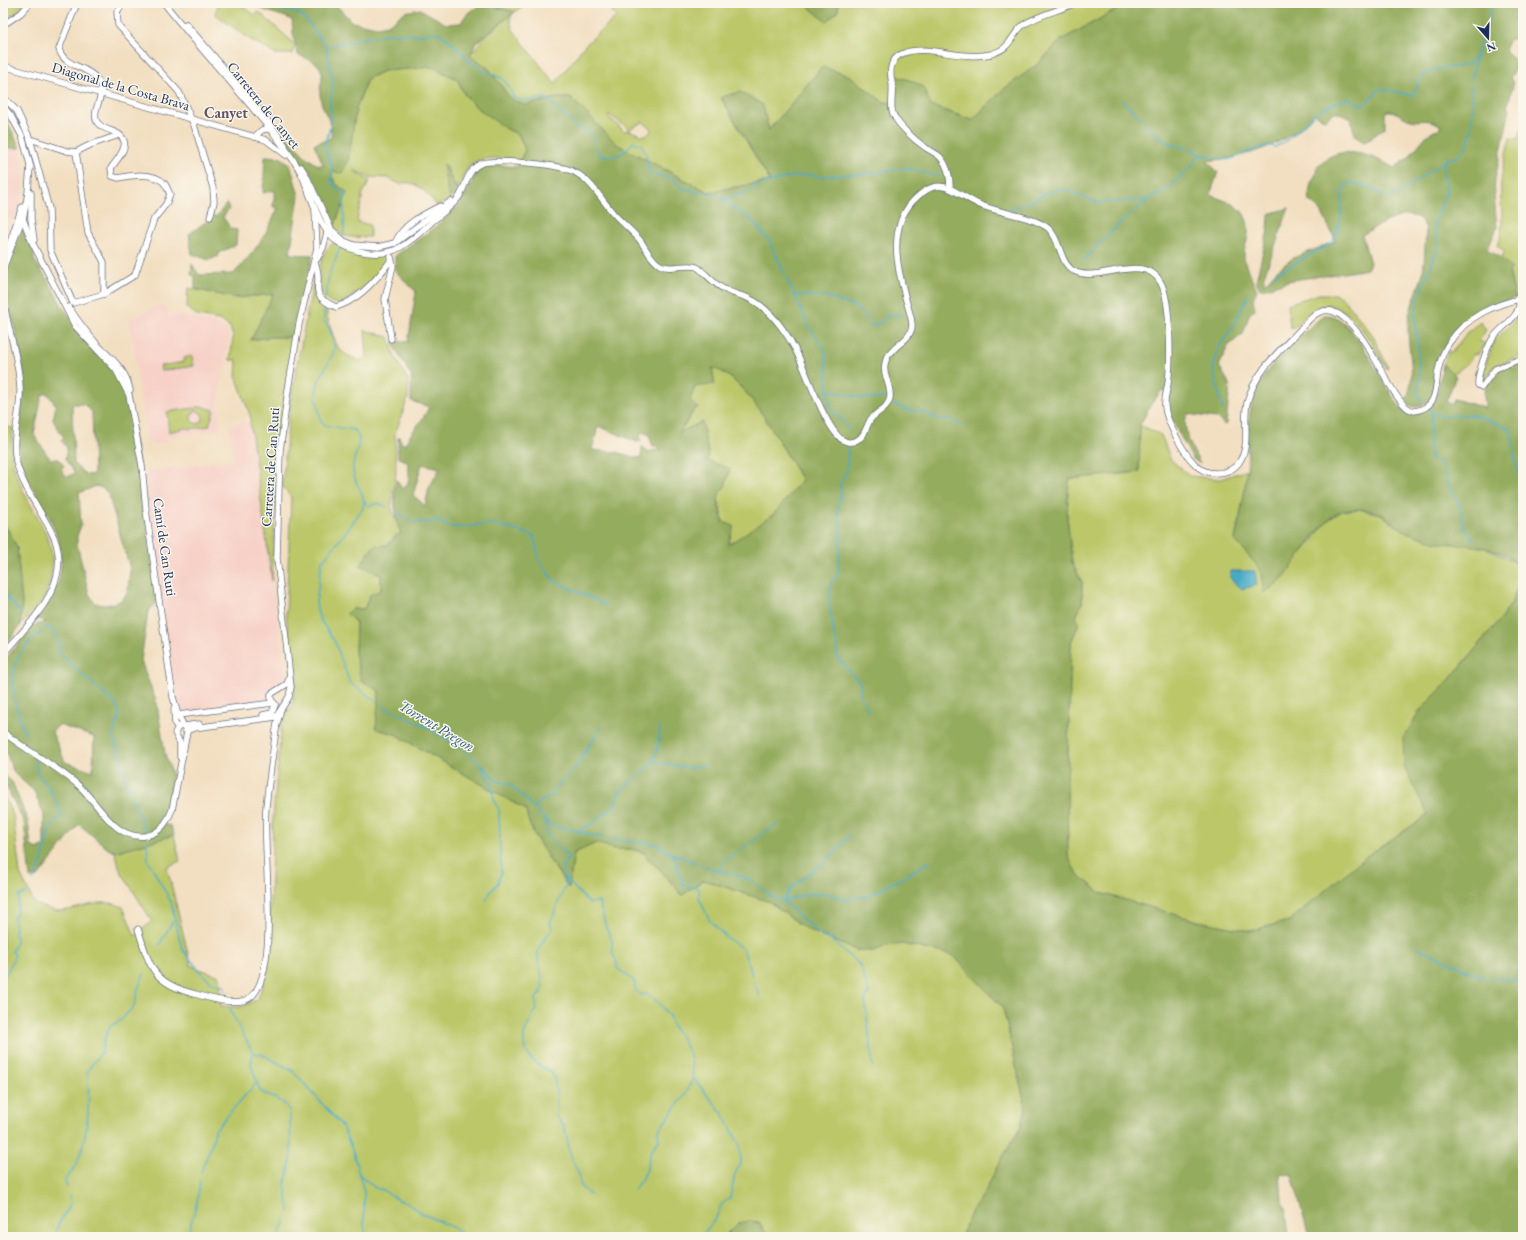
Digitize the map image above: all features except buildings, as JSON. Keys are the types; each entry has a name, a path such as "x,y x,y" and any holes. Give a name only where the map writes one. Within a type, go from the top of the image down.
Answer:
{"street":[{"path":"3,25 21,13 30,3"},
{"path":"3,97 17,111 30,139 48,209 50,250 74,303 104,294 135,275 154,220 166,204 170,194 166,184 159,179 132,174 118,178 112,176 111,168 124,148 124,141 119,135 105,129 97,121 96,115 102,92 95,76 64,59 59,49 77,3"},
{"path":"123,3 117,12 118,24 179,92 194,125 213,188 214,202 210,217"},
{"name":"Carretera de Canyet","path":"164,3 270,129 295,164 315,208 328,232"},
{"name":"Carretera de Canyet","path":"168,3 271,124 304,173 317,201"},
{"path":"950,187 947,167 941,157 914,139 895,117 892,110 890,73 892,62 901,54 914,49 958,56 992,53 1010,44 1018,31 1028,22 1059,11 1075,3"},
{"name":"Diagonal de la Costa Brava","path":"3,66 102,92 266,140"},
{"path":"253,104 268,123 270,133 266,140 284,153 295,164"},
{"path":"3,106 11,116 22,136 32,176 31,193 23,219 3,269"},
{"path":"259,116 260,131"},
{"path":"255,137 260,131 266,128 270,129 285,145"},
{"path":"30,139 67,151 76,152 90,145 119,135"},
{"path":"76,152 88,232 104,262 104,294"},
{"path":"318,242 321,234 328,232 354,247 367,252 390,251 406,244 458,199 472,170 482,162 488,161 558,167 572,170 584,176 660,265 666,267 688,265 697,267 726,290 751,299 767,312 784,331 794,346 833,431 841,440 849,442 860,438 871,419 889,401 890,394 884,373 886,360 892,350 908,336 912,328 898,262 896,234 898,225 907,209 921,194 936,186 950,187 979,204 1031,220 1048,228 1054,235 1066,264 1076,272 1093,274 1128,268 1149,273 1160,280 1163,286 1166,304 1169,342 1168,382 1165,400 1166,416 1192,461 1202,470 1210,472 1228,471 1240,460 1245,445 1247,405 1257,380 1266,366 1317,313 1332,311 1352,324 1405,408 1414,411 1426,406 1434,398 1441,360 1450,342 1464,326 1488,308 1521,298 1516,315 1495,335 1490,344 1478,378 1478,385 1482,386 1495,369 1523,358"},
{"path":"3,262 22,208 30,166"},
{"path":"23,219 28,192 28,182"},
{"path":"354,247 386,246 395,243 413,231 449,202 462,189"},
{"name":"Camí de Can Ruti","path":"31,193 31,219 36,246"},
{"path":"317,201 328,228 323,248"},
{"path":"317,201 336,237"},
{"path":"395,243 408,225 449,202"},
{"name":"Carretera de Can Ruti","path":"278,714 290,693 277,558 280,451 299,324 315,262 318,242 315,208"},
{"name":"Camí de Can Ruti","path":"23,219 73,322 116,370 123,382"},
{"path":"413,231 418,230 435,219"},
{"path":"408,225 413,231"},
{"path":"390,251 411,236 413,231"},
{"path":"323,248 336,237"},
{"name":"Carretera de Can Ruti","path":"315,262 323,248"},
{"path":"390,251 393,266 385,299 390,339"},
{"path":"315,262 318,269 317,289 321,300 336,306 351,301 391,260"},
{"path":"3,297 20,378 14,445 16,460 21,475 53,535 59,562 57,577 49,597 3,654"},
{"name":"Camí de Can Ruti","path":"61,297 90,336"},
{"name":"Camí de Can Ruti","path":"73,322 90,336 118,365 127,377 142,466 146,510 173,697 175,724 185,730"},
{"name":"Camí de Can Ruti","path":"98,351 118,365 131,401"},
{"path":"138,928 153,969 165,984 177,990 230,1002 247,1000 257,990 264,970 268,943 266,808 278,714 271,694 287,684 289,676"},
{"path":"178,716 280,706 286,701 284,691 278,689"},
{"name":"Camí de Can Ruti","path":"173,697 178,716 185,730"},
{"path":"181,768 178,737 174,732 267,715 272,713 274,706"},
{"path":"178,737 185,730 278,714"},
{"path":"3,732 80,786 121,830 138,837 148,836 156,832 163,827 168,820 172,810 181,768 185,730"}],"shaded area":[{"path":"3,146 20,148 24,178 22,197 3,249"},
{"path":"160,305 167,308 169,317 179,315 217,324 226,329 229,336 218,403 219,430 167,437 167,442 153,444 148,442 129,319"},
{"path":"250,422 286,681 284,684 270,689 268,692 268,700 179,712 147,503 146,472 234,460 229,425"}],"green space":[{"path":"3,3 22,3 23,7 3,22"},
{"path":"238,3 255,15 259,12 296,45 292,54 275,54 251,40 215,14 218,4"},
{"path":"252,3 334,3 352,22 377,27 388,25 405,12 420,9 446,24 461,23 465,16 476,8 490,7 515,12 476,42 470,55 488,68 511,99 525,105 556,98 571,98 618,145 708,192 770,181 721,97 740,92 762,104 769,130 822,67 850,76 883,102 894,103 892,75 913,81 923,87 931,106 972,120 1004,89 1038,64 1061,40 1129,3 1383,3 1390,8 1397,3 1523,3 1523,38 1510,39 1505,50 1516,62 1514,73 1510,78 1514,82 1507,108 1510,109 1495,179 1494,196 1497,228 1487,250 1501,258 1512,269 1509,271 1515,298 1498,303 1473,315 1454,332 1447,343 1435,372 1432,396 1421,406 1414,407 1404,403 1411,385 1408,320 1423,272 1424,262 1426,230 1422,221 1415,216 1397,218 1387,221 1362,235 1370,263 1367,269 1293,280 1260,289 1256,281 1268,230 1269,214 1289,208 1264,276 1264,285 1276,271 1293,258 1336,241 1321,211 1310,201 1309,194 1311,183 1317,172 1316,169 1324,160 1333,155 1354,153 1374,158 1394,168 1407,159 1427,135 1440,128 1440,125 1426,120 1412,120 1387,111 1385,114 1385,128 1365,142 1358,139 1356,136 1351,119 1340,113 1333,113 1325,120 1315,114 1292,134 1266,148 1252,153 1207,161 1218,172 1210,195 1232,204 1242,212 1246,218 1248,235 1244,257 1248,271 1257,290 1253,299 1255,309 1249,315 1243,334 1228,346 1219,366 1230,385 1226,424 1224,425 1217,418 1187,414 1187,433 1191,446 1200,464 1192,458 1169,414 1164,388 1151,404 1140,425 1139,472 1069,479 1067,516 1072,563 1082,582 1082,603 1076,617 1079,623 1071,642 1067,788 1068,856 1076,873 1101,893 1198,921 1250,931 1289,921 1364,858 1428,815 1404,766 1403,738 1422,708 1445,685 1500,620 1512,602 1522,572 1516,563 1508,556 1488,548 1444,543 1426,539 1405,531 1377,512 1367,510 1351,510 1342,511 1327,521 1283,578 1264,593 1260,569 1235,540 1246,480 1248,460 1248,428 1251,407 1258,387 1271,366 1287,348 1324,315 1333,316 1343,322 1353,332 1388,390 1405,412 1417,412 1426,409 1431,405 1438,392 1443,365 1456,376 1446,402 1452,405 1454,399 1485,408 1484,390 1491,377 1506,367 1523,361 1523,1237 1309,1237 1292,1175 1280,1173 1282,1200 1286,1209 1289,1237 961,1237 972,1211 984,1194 998,1165 1020,1129 1026,1109 1003,1008 953,955 902,944 887,946 873,951 856,950 806,929 770,902 704,880 682,895 657,866 648,860 645,853 631,849 615,849 596,843 574,853 569,888 537,839 531,828 526,810 395,734 376,729 379,691 361,680 355,654 356,623 346,613 353,609 364,609 370,595 381,590 381,575 360,565 374,546 388,545 396,535 401,534 395,507 395,487 397,480 402,489 405,487 409,480 409,472 407,461 398,458 398,439 399,436 402,444 405,444 424,417 429,407 411,401 411,376 394,346 394,341 408,342 416,292 395,271 395,256 434,228 461,203 480,166 486,164 517,167 525,150 519,135 505,128 476,107 464,94 457,79 432,67 383,71 367,79 356,109 348,162 342,173 332,172 335,182 347,192 334,229 303,166 277,127 306,157 322,168 324,166 314,144 331,138 331,126 321,100 320,90 322,71 317,64 298,55 293,33 292,20","holes":["712,368 725,374 739,385 775,433 802,480 774,514 728,545 734,526 723,522 718,499 719,494 725,487 730,469 706,460 709,457 702,422 679,433 694,409 698,408 690,400 695,387 715,384","598,426 637,442 641,441 640,432 648,434 653,446 657,446 661,449 648,452 642,446 641,457 639,458 615,452 592,450","422,464 440,468 429,488 425,506 413,495"]},
{"path":"486,3 526,3 515,12"},
{"path":"593,3 804,3 827,22 838,11 838,3 1129,3 1061,40 1038,64 1004,89 972,120 931,106 923,87 894,103 883,102 850,76 822,67 769,130 721,98 770,181 708,192 618,145 571,98 556,98 525,105 511,99 488,68 470,55 484,37 513,13 510,20 513,30 555,84 584,46 616,17 608,6","holes":["610,115 629,129 643,122 651,129 651,132 643,136 629,130 624,131 608,116"]},
{"path":"804,3 838,3 838,11 827,22"},
{"path":"432,67 457,79 464,94 505,128 519,135 525,150 520,160 492,158 478,161 467,169 458,189 452,181 447,168 451,198 437,206 426,193 416,185 411,183 400,184 388,178 368,177 353,170 370,181 362,195 358,222 370,225 370,237 350,237 337,232 334,228 317,165 348,162 356,109 367,79 383,71"},
{"path":"3,117 8,123 20,148 3,148"},
{"path":"1523,123 1523,297 1515,298 1509,270 1512,269 1501,258 1505,251 1497,246 1502,232 1501,192 1504,161 1510,138 1518,139"},
{"path":"265,156 280,157 290,164 299,196 290,254 313,255 294,337 271,337 251,340 273,294 236,298 195,289 195,276 191,275 192,264 199,275 233,274 247,259 265,235 278,207 273,207 275,190 263,193"},
{"path":"443,164 446,165 452,181 458,189 451,198 448,195"},
{"path":"227,203 229,209 223,217 231,229 237,230 236,245 218,253 219,256 209,260 192,254 189,234 214,216 216,217"},
{"path":"23,229 34,252 34,260 49,282 62,306 113,371 126,391 137,452 157,602 148,612 141,661 157,704 165,754 172,774 170,795 159,823 171,826 174,835 115,852 108,849 79,824 38,877 30,878 24,822 3,780 3,773 12,782 28,821 31,846 37,849 44,845 44,815 34,791 15,774 6,751 3,749 3,662 34,625 47,622 37,619 48,604 56,589 60,575 61,561 55,531 26,476 20,460 19,430 24,381 20,348 7,295 7,270 11,253","holes":["47,393 56,405 53,420 64,438 61,440 67,448 65,459 75,473 67,477 61,469 64,466 59,459 50,459 34,435 42,395","73,404 84,404 92,412 94,472 91,475 85,474 74,464","96,486 102,488 108,493 130,569 128,590 123,599 114,604 102,605 95,603 89,594 77,544 77,536 81,525 79,493","59,725 94,737 93,771 65,762 52,732"]},
{"path":"334,243 352,252 389,256 382,269 369,283 340,304 329,302 318,291 322,258 329,247"},
{"path":"315,273 314,294 323,304 329,307 327,312 328,320 340,350 359,361 367,357 365,330 389,337 394,355 408,380 408,398 395,434 396,474 391,507 401,534 396,535 388,545 374,546 360,565 381,575 381,590 370,595 364,609 353,609 356,623 355,654 379,691 376,729 395,734 526,810 531,828 568,888 574,853 596,843 615,849 631,849 645,853 648,860 657,866 682,895 704,880 770,902 806,929 856,950 872,951 887,946 902,944 953,955 1003,1008 1026,1109 1020,1129 998,1165 984,1194 972,1211 961,1237 768,1237 759,1222 729,1231 724,1237 3,1237 3,795 13,815 20,874 35,904 59,911 99,903 115,904 123,907 135,936 152,921 120,870 115,852 174,835 180,861 167,867 191,966 220,976 221,1006 241,1007 258,999 268,968 273,818 282,721 292,705 295,685 286,615 291,497 282,486 291,396"},
{"path":"188,288 236,298 274,294 251,340 271,337 294,337 279,432 272,581 250,422 251,418 236,376 237,360 230,360 233,337 230,327 219,320 198,316 187,308"},
{"path":"1319,294 1334,294 1341,297 1347,303 1372,334 1388,367 1387,370 1376,350 1360,327 1351,317 1341,310 1331,306 1316,307 1303,318 1295,328 1290,327 1288,304"},
{"path":"1523,312 1523,355 1493,367 1483,383 1480,383 1479,381 1495,340"},
{"path":"1480,321 1486,330 1479,341 1489,345 1487,348 1482,346 1478,355 1474,354 1467,364 1453,374 1443,365 1449,351 1452,352 1465,335"},
{"path":"192,356 194,366 161,371 160,366 184,362 184,358"},
{"path":"712,367 726,374 752,400 802,480 774,514 728,546 718,498 719,491 706,460 702,422 679,433 697,407 690,400 695,386"},
{"path":"196,407 204,407 214,410 209,426 191,429 185,428 169,432 167,412 194,408 195,412 191,415 191,420 198,424 202,421 203,417 201,413 197,411"},
{"path":"1140,425 1161,435 1171,460 1190,476 1220,479 1247,470 1243,501 1235,539 1260,569 1282,579 1295,560 1313,540 1327,521 1342,511 1357,509 1381,514 1394,525 1442,542 1477,545 1491,550 1517,563 1522,572 1512,602 1500,620 1445,685 1422,802 1428,815 1364,858 1289,921 1250,931 1198,921 1101,893 1076,873 1068,856 1067,788 1071,642 1079,623 1076,617 1082,603 1082,582 1072,563 1067,516 1069,479 1139,472"},
{"path":"3,426 13,428 12,452 14,467 20,485 50,544 52,560 51,578 44,598 20,626 22,603 17,547 3,521"},
{"path":"3,521 17,547 22,603 20,626 3,648"},
{"path":"749,1221 759,1222 768,1237 724,1237 738,1223"}],"water":[{"path":"1230,571 1255,571 1257,585 1242,589 1230,578"}],"waterway":[{"path":"261,3 272,8 300,14 309,23 326,47 333,81 330,100 331,125 324,147 332,166 333,172 331,180 336,188 346,194 344,199 343,238"},
{"path":"1422,401 1417,393 1420,377 1415,315 1417,301 1439,245 1434,225 1447,190 1443,171 1445,160 1457,157 1467,147 1471,132 1473,105 1471,86 1476,56 1494,3"},
{"path":"1520,3 1523,6"},
{"path":"327,47 358,39 382,35 420,35 433,32 438,33 454,44 477,67 502,79 510,89 514,98 526,101 546,98 577,128 592,134 596,149 601,156 620,155 634,142 642,145 646,154 649,173 673,179 681,187 699,193 715,194 752,221 769,240 809,327 826,351 828,396 831,408 849,429"},
{"path":"1009,209 1029,203 1048,192 1064,189 1098,203 1150,199 1169,188 1194,163 1199,155 1207,155 1226,160 1265,146 1275,147 1292,136 1316,113 1332,104 1348,98 1361,105 1367,103 1378,89 1413,96 1422,75 1435,69 1468,65 1476,56"},
{"path":"1122,100 1161,139 1173,145 1195,150 1199,155"},
{"path":"1272,276 1332,243 1337,232 1340,218 1342,190 1348,183 1359,184 1386,198 1395,196 1445,161"},
{"path":"724,199 744,193 761,184 795,176 812,175 820,177 866,174 906,168 940,177"},
{"path":"1083,261 1121,222 1150,199"},
{"path":"325,299 329,275 341,246"},
{"path":"794,295 827,297 856,307 873,326 881,323 888,315 902,315"},
{"path":"1223,410 1213,370 1219,347 1231,330 1249,295"},
{"path":"324,303 324,321 330,329 335,349 318,383 316,396 321,422 328,426 355,430 359,438 359,442 353,470 355,480 362,493 364,503 363,508 339,541 322,561 316,603 319,618 335,642 350,683 376,701"},
{"path":"828,390 862,398 883,398"},
{"path":"893,404 911,411 922,411 940,420 949,419 963,426"},
{"path":"1430,409 1432,414 1429,443 1431,460 1441,463 1450,489 1459,503 1464,527 1474,540"},
{"path":"1433,414 1442,416 1474,415 1509,428 1513,437 1516,465 1523,485"},
{"path":"848,448 847,470 840,485 841,492 838,512 841,529 839,562 837,576 831,582 829,602 838,658 860,683 860,694 869,712"},
{"path":"364,502 369,506 378,503 387,507"},
{"path":"396,511 407,519 420,523 438,520 450,527 495,524 534,536 539,560 553,580 606,605"},
{"path":"3,560 5,566 3,571"},
{"path":"3,588 5,595 22,614"},
{"path":"3,604 8,598"},
{"path":"44,626 56,632 60,654 117,706 120,716 113,736 121,758 126,782 145,831"},
{"path":"25,733 15,703 12,676 18,656 31,640 42,631"},
{"name":"Torrent Pregon","path":"384,707 418,722 455,744 479,762 497,781 510,784 551,825 612,840 656,844 670,853 715,870 741,876 753,881 772,897 783,901 822,937 831,940 860,965 869,993 865,999 873,1068"},
{"path":"535,809 539,802 554,795 556,789 574,769 602,726"},
{"path":"578,831 593,823 614,806 619,792 653,762 658,748 660,727"},
{"path":"33,880 41,865 50,828 61,816 60,809 49,788 38,775 35,761"},
{"path":"653,762 690,768 704,765"},
{"path":"479,763 491,784 494,799 499,810 501,872 498,883 486,900"},
{"path":"545,820 548,839 569,857 562,866 566,886 550,922 553,929 544,939 538,954 542,991 536,998 537,1011 533,1012 524,1036 524,1043 525,1049 531,1059 552,1072 556,1088 556,1116 564,1126 572,1160 578,1172 581,1187 590,1195"},
{"path":"720,870 723,862 778,823"},
{"path":"783,901 791,888 833,855 849,836"},
{"path":"147,842 148,860 171,902 182,949 201,973 213,983 224,986 227,997"},
{"path":"673,854 684,886 692,886 699,889 699,898 710,921 727,938 743,949 752,975"},
{"path":"783,901 811,893 817,895 824,893 848,900 866,896 930,861"},
{"path":"565,878 589,903 599,902 607,930 612,940 612,952 617,963 617,968 634,981 636,991 642,995 647,994 658,1002 669,1016 673,1027 682,1038 691,1058 693,1078 724,1115 740,1146 741,1162 735,1174 730,1198 722,1204 716,1218 701,1237"},
{"path":"3,981 15,955 12,951 16,942 14,917 17,912 19,896 26,893"},
{"path":"159,945 173,921"},
{"path":"1417,947 1486,979 1523,980"},
{"path":"67,1187 65,1180 73,1170 79,1158 86,1129 88,1113 87,1071 102,1052 105,1036 111,1026 121,1020 134,1006 144,974"},
{"path":"754,982 759,996"},
{"path":"230,1007 233,1016 253,1053 261,1054 293,1071 342,1126 353,1152 364,1192 364,1225 366,1237"},
{"path":"253,1053 251,1064 260,1091 284,1103 290,1111 291,1161 285,1185 289,1211"},
{"path":"634,1190 646,1172 651,1150 659,1141 658,1131 685,1095 693,1078"},
{"path":"201,1172 213,1140 215,1130 257,1082"},
{"path":"360,1175 375,1188 383,1190 396,1199 409,1204 419,1212 460,1231 461,1237"},
{"path":"187,1237 197,1202 200,1181"},
{"path":"55,1237 58,1225 71,1203 69,1195"},
{"path":"279,1237 285,1220"}],"district":[{"name":"Canyet","path":"226,113"}]}
